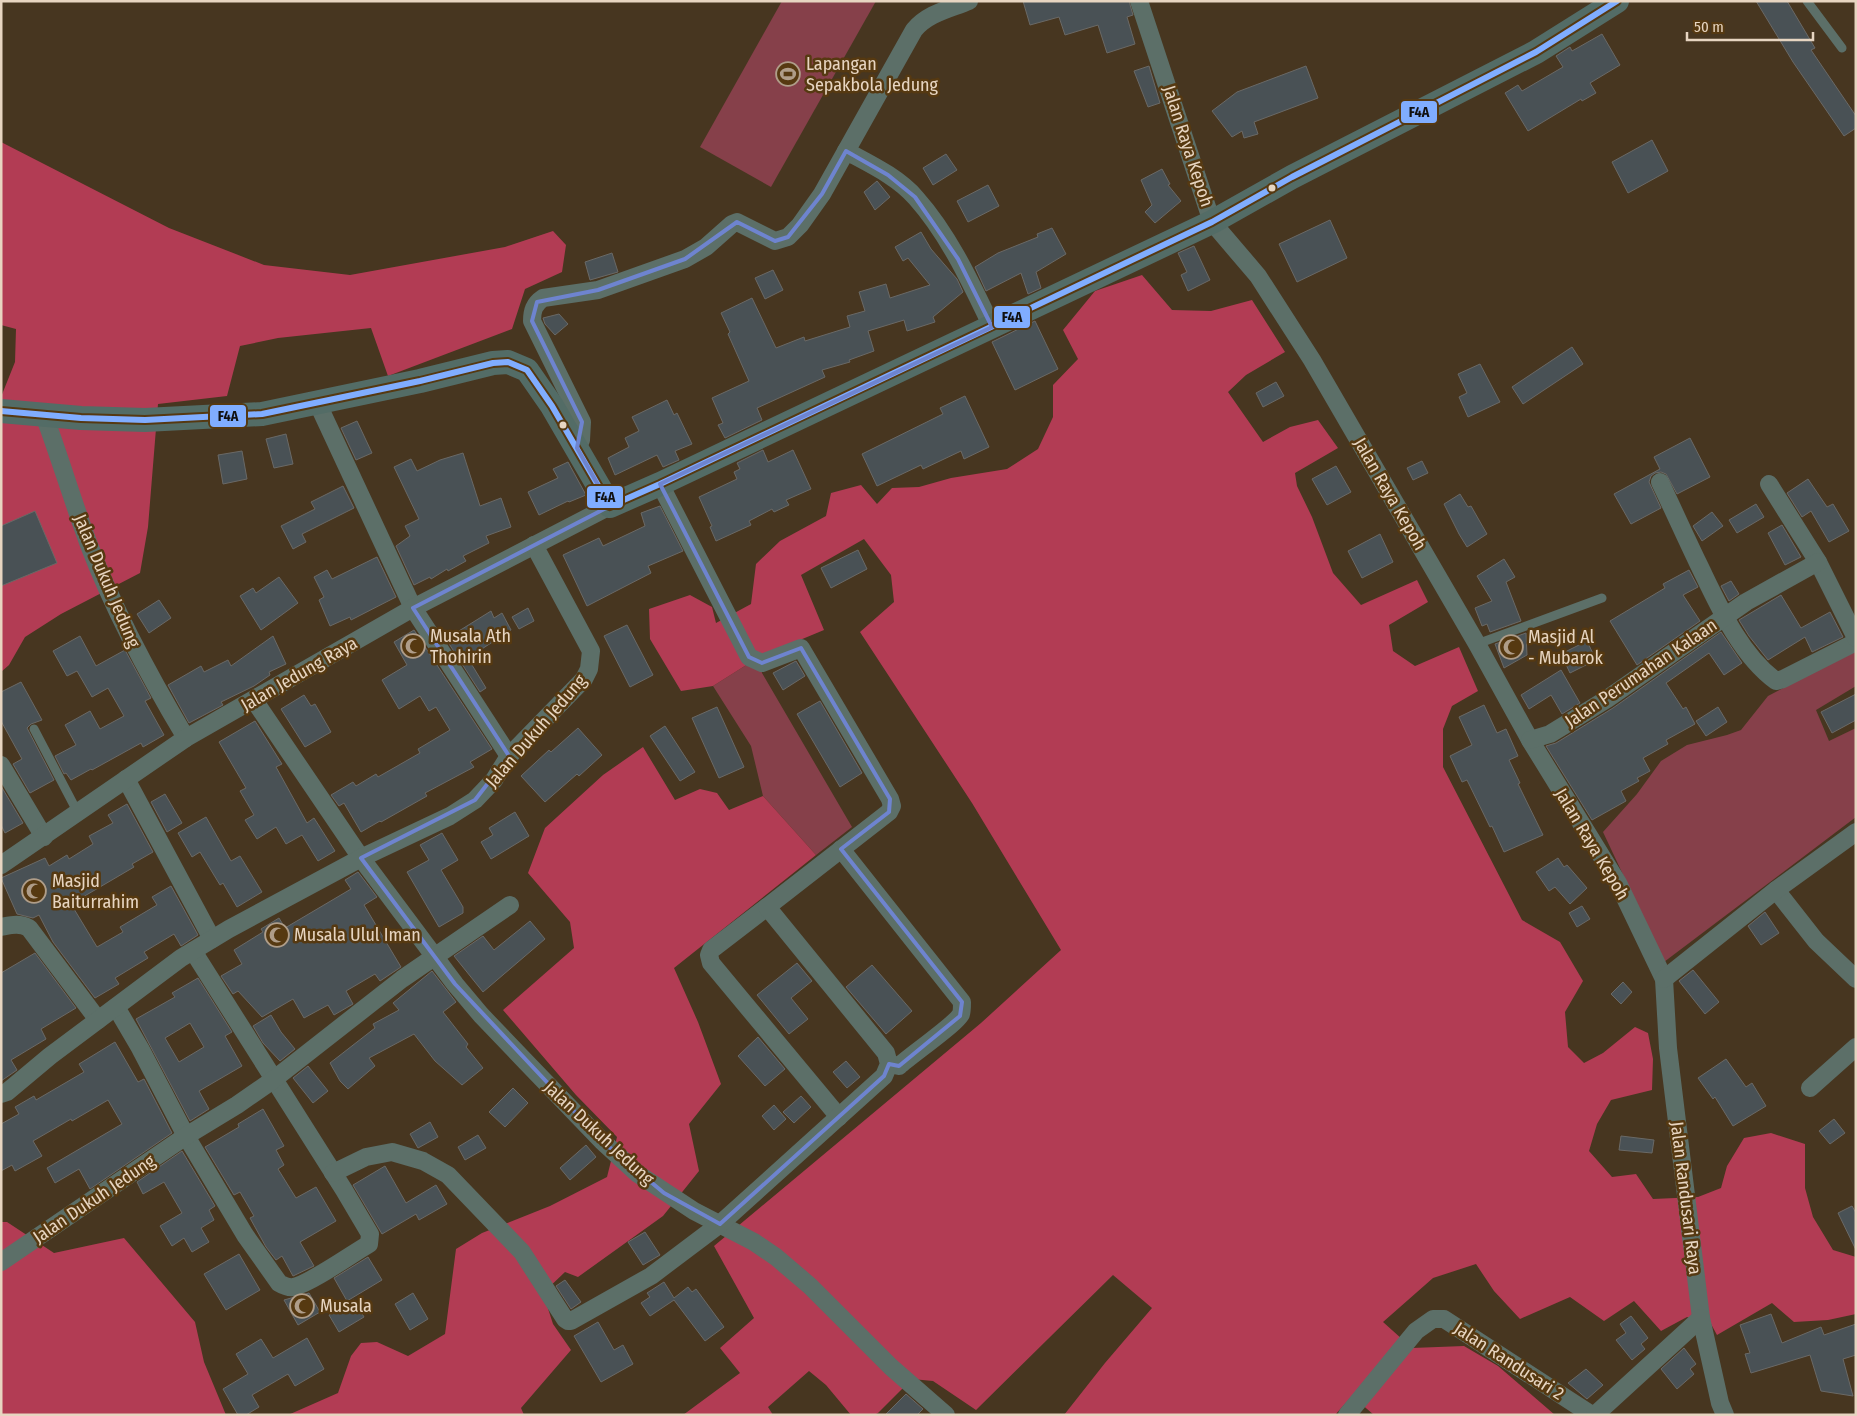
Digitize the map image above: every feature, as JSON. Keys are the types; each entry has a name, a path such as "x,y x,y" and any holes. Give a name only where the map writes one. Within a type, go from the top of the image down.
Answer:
{"street":[{"path":"577,448 583,431 582,422 532,321 532,313 537,302 543,298 598,290 685,259 706,247 732,224 737,222 776,240 788,237 800,226 822,194 914,30 923,21 932,16 969,1"},
{"name":"Jalan Raya Kepoh","path":"1139,1 1179,116 1212,222 1258,276 1312,360 1530,740 1618,883 1664,979"},
{"name":"Jalan Jedung Raya","path":"1,865 186,738 413,608 610,506 1212,222 1292,177 1536,52 1617,1"},
{"path":"846,151 888,175 916,197 958,260 992,327"},
{"path":"1,411 81,418 118,419 197,418 262,414 420,381 493,363 508,362 527,370 552,406 610,506"},
{"path":"318,402 413,608 509,756"},
{"name":"Jalan Dukuh Jedung","path":"44,415 89,545 117,612 142,663 186,738"},
{"path":"1660,482 1724,617 1768,675 1776,681 1784,679 1856,642"},
{"path":"660,484 749,657 762,663 801,648 890,799 892,806 889,812 711,950 708,956 711,963 839,1117"},
{"path":"1769,484 1818,562 1856,638"},
{"name":"Jalan Dukuh Jedung","path":"1,1094 7,1092 98,1020 181,958 212,939 362,858 450,816 475,800 494,780 509,756 584,679 591,661 591,651 534,545"},
{"name":"Jalan Perumahan Kalaan","path":"1530,740 1550,734 1607,700 1746,602 1818,562"},
{"name":"Jalan Dukuh Jedung","path":"254,700 362,858 455,984 481,1015 602,1141 638,1174 657,1188 694,1211 754,1242 776,1257 810,1286 891,1367 946,1415"},
{"path":"1,765 44,837"},
{"path":"126,779 212,939"},
{"path":"1664,979 1776,890 1856,832"},
{"path":"841,850 962,1002 960,1016 949,1026 911,1054 899,1066 890,1064"},
{"path":"1776,890 1816,941 1856,979"},
{"name":"Jalan Dukuh Jedung","path":"1,1262 186,1136 237,1105 299,1062 349,1020 434,956 510,905"},
{"path":"333,1173 366,1157 392,1152 423,1161 448,1175 522,1252 568,1321 651,1276 720,1224 884,1076 890,1064 886,1053 767,907"},
{"path":"1,927 15,924 28,928 98,1020"},
{"path":"116,1007 140,1048 186,1136 244,1235 273,1276 284,1286 293,1287 305,1283 369,1244 370,1234 193,951"},
{"name":"Jalan Randusari Raya","path":"1664,979 1668,1048 1701,1318 1720,1403 1725,1415"},
{"path":"1810,1088 1856,1048"},
{"name":"Jalan Randusari 2","path":"1347,1415 1416,1331 1433,1319 1444,1319 1593,1415 1701,1318"}],"lane":[{"path":"1807,1 1842,48"},
{"path":"1476,644 1602,598"},
{"path":"34,729 78,813"}],"highlighted area":[{"path":"846,151 888,175 915,197 958,259 992,327 660,484 749,657 762,663 801,648 890,799 889,812 841,849 962,1002 960,1016 899,1066 889,1064 884,1076 720,1224 664,1193 602,1141 455,984 361,858 475,800 509,756 413,608 610,506 577,448 582,422 532,321 537,302 598,290 685,259 737,222 775,241 788,237 822,194"}],"shaded area":[{"name":"Lapangan Sepakbola Jedung","path":"782,1 876,1 771,187 700,147"},
{"path":"1,142 169,228 264,265 350,275 505,247 553,231 566,245 562,272 525,289 512,329 388,376 371,328 278,338 240,346 227,396 158,404 148,527 140,573 61,614 25,637 9,665 1,672 1,397 15,362 16,329 1,325"},
{"path":"1142,275 1172,310 1211,311 1252,300 1285,352 1246,375 1228,392 1263,442 1290,427 1318,420 1338,448 1295,473 1297,486 1312,517 1333,573 1361,605 1417,580 1428,602 1389,625 1393,651 1415,666 1459,647 1478,691 1452,706 1443,729 1443,767 1522,920 1560,942 1583,981 1565,1012 1568,1047 1584,1063 1603,1053 1635,1027 1648,1033 1653,1059 1652,1090 1611,1100 1597,1124 1589,1151 1612,1177 1636,1174 1653,1199 1698,1197 1721,1188 1727,1166 1744,1138 1771,1133 1805,1144 1805,1188 1813,1217 1833,1250 1856,1257 1856,1314 1828,1320 1794,1322 1772,1303 1717,1335 1711,1324 1687,1317 1661,1331 1634,1301 1604,1321 1570,1297 1520,1319 1494,1291 1476,1264 1433,1278 1383,1322 1412,1348 1464,1346 1498,1366 1555,1415 1374,1415 1352,1396 1335,1415 1064,1415 1152,1308 1113,1275 976,1410 933,1381 912,1379 878,1413 874,1415 851,1415 826,1385 809,1371 768,1407 773,1415 683,1415 740,1373 720,1348 754,1318 714,1246 981,1023 1061,950 972,803 860,632 894,602 891,575 864,539 801,575 824,630 759,657 713,686 681,691 650,639 649,609 690,595 712,607 716,623 751,604 756,564 780,541 826,516 831,493 861,485 877,504 892,488 919,487 951,478 1007,469 1038,449 1053,417 1053,385 1078,359 1063,330 1095,291"},
{"path":"1856,650 1856,686 1816,710 1829,741 1856,728 1856,817 1664,962 1603,832 1637,794 1661,761 1687,745 1741,730 1768,696"},
{"path":"759,657 762,673 852,827 816,855 763,796 751,746 713,686"},
{"path":"643,747 675,800 700,789 717,793 729,810 763,796 816,855 674,968 698,1022 721,1084 689,1124 699,1171 663,1216 578,1277 565,1272 543,1293 553,1324 571,1350 521,1408 524,1415 288,1415 338,1393 351,1356 361,1343 377,1342 408,1356 445,1334 456,1249 482,1233 550,1206 607,1177 617,1137 576,1095 503,1010 574,948 570,922 528,873 545,828 603,775"},
{"path":"1,1222 7,1222 54,1253 124,1238 195,1322 204,1362 226,1415 1,1415"}],"building":[{"path":"1023,1 1129,1 1133,15 1127,17 1135,44 1107,53 1098,25 1065,35 1059,17 1030,25"},
{"path":"1756,1 1787,1 1815,48 1811,50 1856,116 1856,128 1844,136 1793,62"},
{"path":"1602,34 1620,65 1590,83 1596,93 1582,101 1581,99 1528,131 1505,93 1518,85 1522,91 1563,67 1556,56 1570,47 1572,51"},
{"path":"1149,66 1160,103 1148,107 1134,71"},
{"path":"1306,66 1318,98 1254,122 1258,134 1244,138 1242,131 1232,137 1212,111 1237,92"},
{"path":"1652,140 1668,171 1628,193 1612,162"},
{"path":"946,154 957,170 933,185 923,168"},
{"path":"1162,169 1170,184 1168,185 1181,201 1155,223 1145,212 1152,205 1141,180"},
{"path":"877,181 890,197 875,210 864,192"},
{"path":"988,185 999,206 968,222 957,201"},
{"path":"1330,220 1347,258 1297,282 1279,244"},
{"path":"1052,228 1066,254 1036,272 1041,288 1028,294 1021,273 986,291 975,267 998,253 1038,237 1037,234"},
{"path":"921,232 931,249 957,279 963,292 933,317 935,322 907,331 904,320 868,331 874,351 849,360 850,362 822,370 825,377 757,408 762,420 725,438 718,425 723,423 712,398 749,381 728,334 730,332 721,313 752,298 776,348 804,337 805,341 850,327 847,316 865,311 859,292 886,284 890,298 930,285 908,258 903,261 895,247"},
{"path":"1194,246 1210,280 1188,291 1181,275 1187,272 1178,253"},
{"path":"612,253 618,272 590,280 585,262"},
{"path":"773,270 783,290 765,299 755,278"},
{"path":"559,314 568,324 555,335 545,324 543,318"},
{"path":"1035,321 1058,369 1015,390 992,342"},
{"path":"1572,347 1583,364 1523,404 1512,387"},
{"path":"1480,364 1500,402 1468,417 1459,397 1467,393 1458,374"},
{"path":"1276,382 1284,396 1263,407 1256,393"},
{"path":"965,396 989,447 964,459 961,451 923,469 921,465 877,486 862,454 943,414 940,408"},
{"path":"667,400 674,415 677,413 692,444 675,451 679,460 663,467 657,455 615,475 608,458 629,447 625,438 639,431 632,417"},
{"path":"357,421 372,453 356,460 341,428"},
{"path":"286,434 293,464 274,468 266,439"},
{"path":"1690,438 1710,477 1677,494 1666,474 1661,472 1655,473 1651,476 1649,482 1661,508 1631,524 1614,494 1660,469 1654,457"},
{"path":"763,450 768,462 793,450 811,489 786,500 789,505 774,512 772,509 749,521 751,525 716,541 710,527 712,526 699,497 737,479 734,472 740,469 737,463"},
{"path":"242,451 247,479 223,484 218,455"},
{"path":"463,453 480,506 501,498 511,527 486,536 489,543 463,556 466,561 448,571 447,569 431,579 430,577 414,585 396,546 410,536 405,526 419,519 394,467 411,459 417,471 440,460"},
{"path":"1422,461 1428,473 1413,480 1407,468"},
{"path":"568,462 586,495 568,501 539,515 528,492 558,478 553,469"},
{"path":"1336,466 1351,492 1327,505 1312,479"},
{"path":"1808,479 1827,507 1833,504 1849,531 1829,542 1811,511 1802,517 1787,493"},
{"path":"343,486 354,508 302,534 306,542 293,549 281,526 315,509 311,502"},
{"path":"1460,494 1468,507 1471,506 1487,534 1467,547 1444,504"},
{"path":"1756,504 1764,517 1737,533 1729,520"},
{"path":"660,506 683,551 648,566 651,573 587,606 563,555 599,538 603,546 645,526 641,513"},
{"path":"35,511 57,563 1,586 1,526"},
{"path":"1712,512 1723,526 1702,541 1693,526"},
{"path":"1782,525 1801,557 1785,565 1768,533"},
{"path":"1380,534 1393,562 1362,578 1348,551"},
{"path":"858,550 867,569 831,588 821,568"},
{"path":"377,557 396,597 351,620 350,617 330,626 319,600 324,597 314,577 327,570 332,579"},
{"path":"1504,559 1515,577 1506,582 1521,621 1490,632 1487,624 1482,626 1475,608 1492,601 1477,576"},
{"path":"1689,570 1698,587 1683,595 1700,621 1637,665 1610,621 1665,588 1663,584"},
{"path":"279,577 298,603 261,630 240,596 253,588 256,593"},
{"path":"1731,581 1739,594 1729,601 1721,586"},
{"path":"1781,595 1801,628 1830,612 1843,637 1812,652 1805,637 1768,660 1739,620"},
{"path":"159,600 171,618 149,633 137,614"},
{"path":"528,608 534,621 519,629 512,617"},
{"path":"491,611 494,618 502,613 511,630 471,656 475,663 472,665 486,688 480,692 446,639"},
{"path":"627,625 653,675 630,687 604,636"},
{"path":"414,630 492,749 470,762 474,767 425,793 427,796 361,832 344,803 339,806 331,795 353,782 356,786 376,774 378,777 420,753 418,749 450,730 436,707 429,711 420,696 399,709 382,680 407,665 394,642"},
{"path":"1721,632 1742,663 1724,675 1709,653 1666,683 1683,709 1686,707 1695,724 1666,740 1668,744 1643,758 1650,771 1637,778 1639,781 1621,791 1626,801 1592,820 1546,746 1556,743 1613,708"},
{"name":"Masjid Al - Mubarok","path":"1526,633 1527,655 1504,668 1495,644"},
{"path":"80,636 96,666 125,650 151,698 145,701 164,735 143,747 141,743 71,780 66,773 64,774 55,756 76,745 65,725 90,711 100,729 124,716 108,688 92,697 77,671 67,676 53,651"},
{"path":"273,636 286,664 269,672 270,675 254,686 221,702 223,705 189,723 168,685 201,666 204,672 228,660 231,666"},
{"path":"1587,641 1596,660 1570,673 1561,654"},
{"path":"796,661 805,676 783,690 773,673"},
{"path":"1561,670 1580,703 1562,714 1551,695 1529,709 1521,695"},
{"path":"21,682 42,720 31,724 27,728 54,780 30,793 13,764 22,759 1,721 1,692"},
{"path":"1856,694 1856,720 1832,733 1821,712"},
{"path":"304,695 311,706 315,704 331,732 305,747 281,709"},
{"path":"820,701 862,773 840,787 797,714"},
{"path":"1484,705 1497,733 1506,729 1518,756 1509,760 1520,783 1518,784 1543,835 1504,852 1467,780 1462,782 1450,756 1472,745 1459,717"},
{"path":"717,707 744,767 719,778 692,718"},
{"path":"1718,707 1727,722 1706,736 1696,721"},
{"path":"255,721 282,764 276,767 307,823 314,818 335,851 318,861 302,835 286,844 276,827 257,839 245,820 254,815 240,791 246,788 219,742"},
{"path":"665,726 695,772 680,781 650,736"},
{"path":"578,728 602,755 579,776 577,774 545,802 521,776 549,750 551,752"},
{"path":"1,786 23,823 5,833 1,825"},
{"path":"165,794 182,823 167,832 151,802"},
{"path":"127,804 153,852 132,864 134,867 71,904 97,947 123,932 120,927 157,905 152,897 171,886 198,935 181,946 174,934 144,952 148,958 115,978 119,984 95,998 53,942 39,915 33,918 17,914 1,878 45,858 49,866 67,855 69,859 93,844 89,836 113,823 108,815"},
{"path":"515,812 529,836 491,859 481,842 493,835 489,828"},
{"path":"206,817 231,861 240,856 262,892 237,907 223,883 220,885 200,852 192,857 178,833"},
{"path":"442,833 458,860 441,870 463,907 463,913 439,927 407,872 429,860 420,845"},
{"path":"1558,858 1564,867 1567,865 1587,888 1570,904 1555,887 1549,891 1536,872"},
{"path":"358,872 377,897 364,905 401,967 380,981 375,974 346,991 353,1004 334,1015 328,1005 304,1018 293,999 262,1017 238,991 233,994 221,976 242,964 234,950 263,932 261,929 279,918 285,928 351,889 345,880"},
{"path":"1582,906 1590,919 1577,927 1569,913"},
{"path":"1765,912 1779,933 1761,945 1748,926"},
{"path":"530,921 545,939 483,992 454,956 483,936 494,950"},
{"path":"35,953 76,1008 41,1029 46,1039 11,1060 17,1070 1,1081 1,973"},
{"path":"797,963 812,981 791,998 808,1019 789,1034 757,995"},
{"path":"872,965 912,1011 886,1034 846,987"},
{"path":"1693,970 1719,1002 1705,1014 1679,981"},
{"path":"432,971 456,1002 443,1012 468,1044 466,1047 483,1068 462,1085 435,1061 414,1034 369,1058 375,1066 348,1089 340,1081 330,1063 375,1028 373,1024 399,1010 393,1003"},
{"path":"198,978 232,1032 225,1036 242,1066 199,1091 209,1109 190,1121 136,1019 175,997 172,993","holes":["190,1023 204,1047 179,1062 165,1038"]},
{"path":"1623,982 1632,992 1621,1004 1611,994"},
{"path":"271,1015 281,1032 295,1049 280,1061 263,1043 253,1026"},
{"path":"758,1037 785,1069 765,1086 738,1056"},
{"path":"115,1042 138,1082 144,1079 172,1133 90,1189 79,1169 55,1183 47,1168 122,1124 108,1100 33,1141 42,1156 15,1171 12,1165 1,1171 1,1124 19,1114 15,1107 34,1096 36,1100 84,1072 79,1064"},
{"path":"1726,1059 1746,1087 1752,1083 1766,1106 1733,1126 1715,1097 1713,1099 1698,1078"},
{"path":"846,1061 860,1077 847,1088 833,1072"},
{"path":"308,1066 328,1091 313,1103 293,1078"},
{"path":"513,1088 528,1103 505,1127 489,1112"},
{"path":"801,1096 811,1107 794,1123 783,1112"},
{"path":"774,1105 786,1119 774,1130 762,1116"},
{"path":"263,1109 284,1146 276,1150 284,1165 278,1169 296,1198 316,1187 336,1221 300,1242 314,1266 293,1276 282,1256 276,1260 266,1247 250,1218 254,1216 240,1192 234,1195 205,1147 239,1127 238,1124"},
{"path":"1834,1119 1845,1133 1830,1144 1819,1131"},
{"path":"430,1122 438,1137 418,1148 410,1134"},
{"path":"478,1135 486,1148 465,1160 458,1147"},
{"path":"1621,1136 1654,1140 1652,1153 1619,1150"},
{"path":"586,1145 596,1157 570,1180 560,1168"},
{"path":"182,1151 215,1206 209,1210 214,1220 201,1228 209,1242 192,1252 184,1238 172,1246 160,1226 182,1213 164,1182 143,1194 137,1182"},
{"path":"385,1166 406,1203 436,1185 447,1204 419,1220 416,1214 382,1234 353,1185"},
{"path":"1852,1206 1856,1213 1856,1250 1838,1213"},
{"path":"645,1232 660,1255 643,1265 628,1242"},
{"path":"239,1254 260,1290 226,1310 204,1274"},
{"path":"368,1257 382,1280 347,1301 334,1278"},
{"path":"565,1280 581,1302 571,1309 556,1286"},
{"path":"664,1282 674,1298 688,1287 692,1292 696,1289 724,1327 705,1341 674,1300 650,1316 641,1303 650,1297 647,1293"},
{"name":"Musala","path":"309,1293 320,1312 298,1325 284,1300"},
{"path":"413,1293 428,1319 410,1330 395,1304"},
{"path":"354,1300 364,1317 339,1332 329,1315"},
{"path":"1771,1314 1782,1343 1821,1327 1824,1335 1856,1324 1856,1355 1843,1359 1853,1396 1821,1391 1810,1355 1751,1373 1745,1354 1750,1353 1740,1325"},
{"path":"1631,1316 1648,1338 1641,1344 1645,1349 1632,1360 1616,1340 1626,1333 1620,1324"},
{"path":"598,1322 614,1350 623,1345 633,1364 601,1382 574,1336"},
{"path":"307,1338 324,1369 295,1386 288,1374 252,1395 259,1407 246,1415 238,1415 223,1389 248,1374 236,1354 261,1339 273,1358"},
{"path":"1684,1348 1696,1364 1690,1369 1694,1374 1677,1389 1661,1369"},
{"path":"1586,1369 1603,1385 1587,1399 1568,1383"},
{"path":"906,1394 923,1409 917,1415 885,1415"}],"transit line":[{"name":"F4A","path":"1,411 81,418 145,420 262,414 420,381 493,363 508,362 527,370 552,406 610,506 1212,222 1292,177 1536,52 1617,1"}],"place":[{"name":"Lapangan Sepakbola Jedung","path":"788,74"},
{"name":"Musala Ath Thohirin","path":"413,646"},
{"name":"Masjid Al - Mubarok","path":"1511,647"},
{"name":"Masjid Baiturrahim","path":"34,891"},
{"name":"Musala Ulul Iman","path":"277,935"},
{"name":"Musala","path":"302,1306"}]}
